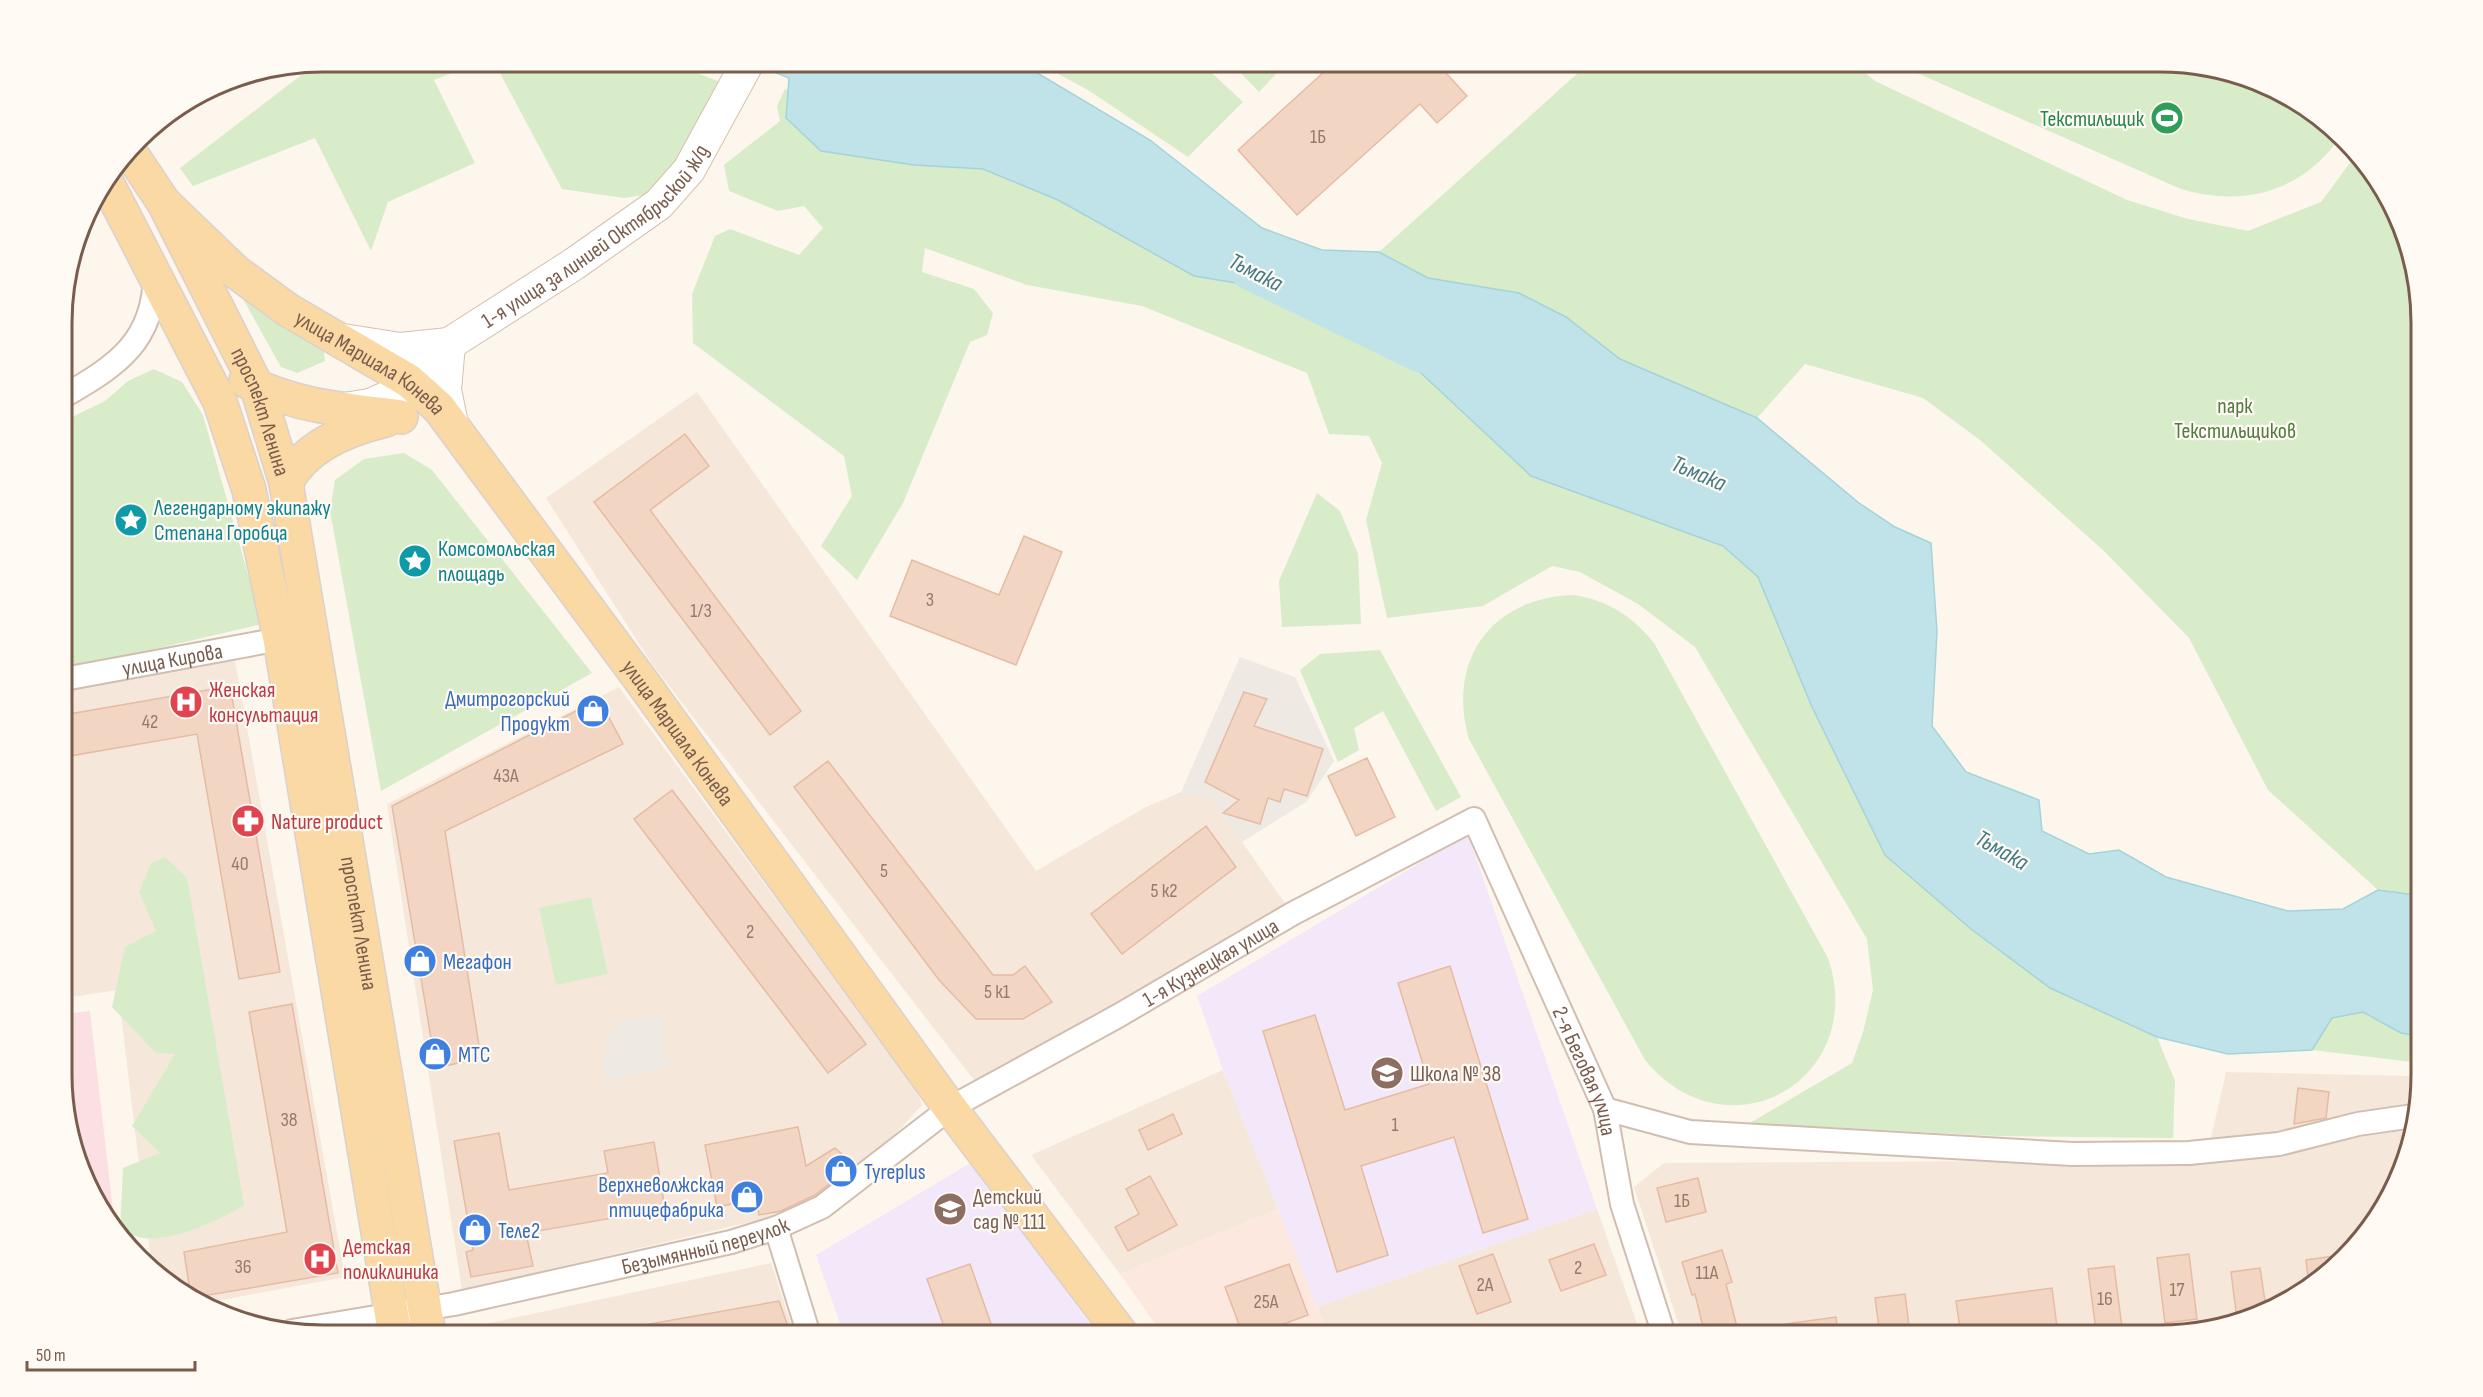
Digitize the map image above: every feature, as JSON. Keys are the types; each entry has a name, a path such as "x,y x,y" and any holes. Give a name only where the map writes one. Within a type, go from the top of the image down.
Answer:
{"main road":[{"name":"1-я улица за линией Октябрьской ж/д","path":"335,409 358,408 381,401 410,381 449,344 574,264 658,204 689,170 743,72"},
{"name":"проспект Ленина","path":"134,157 164,203 257,387 286,483 427,1323"},
{"name":"проспект Ленина","path":"110,189 188,336 220,402 243,469 280,639 393,1325"},
{"name":"улица Маршала Конева","path":"164,203 236,272 288,310 410,381 439,408 637,675 950,1108 1114,1325"},
{"path":"188,336 220,364 257,387 295,402 401,417 427,417 452,424 445,390 449,344 394,348 334,338"},
{"path":"312,452 335,409"},
{"path":"286,483 297,466 312,452 354,429 401,417"}],"street":[{"path":"72,391 104,372 132,347 148,316 154,295 155,274"},
{"name":"улица Кирова","path":"72,678 280,639"},
{"name":"1-я Кузнецкая улица","path":"950,1108 1118,1017 1293,914 1474,819"},
{"name":"2-я Беговая улица","path":"1474,819 1605,1109 1622,1204 1661,1325"},
{"name":"Безымянный переулок","path":"393,1325 427,1323 776,1228 822,1207 950,1108"},
{"path":"1605,1109 1690,1132 2072,1154 2189,1153 2279,1144 2358,1124 2407,1117"},
{"path":"776,1228 806,1325"}],"shaded area":[{"path":"697,392 1036,871 1144,808 1181,792 1214,802 1287,906 977,1084 652,664 546,498"},
{"path":"1240,657 1295,677 1334,761 1306,802 1242,842 1214,802 1181,792"},
{"path":"235,660 345,1277 216,1301 183,1283 150,1257 118,990 72,997 72,689"},
{"path":"619,687 917,1090 922,1105 861,1171 805,1209 462,1290 387,804"},
{"name":"Школа № 38","path":"1468,834 1597,1209 1317,1307 1225,1076 1197,996"},
{"path":"90,1011 113,1213 91,1170 77,1123 72,1074 72,1013"},
{"path":"662,1013 667,1034 661,1036 667,1067 606,1080 601,1058 608,1056 604,1036 615,1033 613,1023"},
{"path":"1223,1070 1278,1209 1120,1274 1031,1155"},
{"path":"2226,1072 2411,1076 2409,1107 2398,1155 2369,1214 2349,1240 2326,1263 2300,1283 2271,1299 2241,1312 2193,1323 2160,1325 1679,1325 1634,1187 1664,1163 2206,1160"},
{"name":"Детский сад № 111","path":"972,1162 1091,1325 840,1325 816,1255"},
{"path":"1278,1209 1324,1325 1156,1325 1120,1274"},
{"path":"1597,1209 1638,1325 1324,1325 1317,1307"},
{"path":"771,1263 792,1325 480,1325"}],"green space":[{"path":"323,72 455,72 434,80 475,163 388,202 371,251 315,138 193,186 180,168 304,73"},
{"path":"499,72 694,72 720,82 659,193 624,198 562,189"},
{"path":"1055,72 1211,72 1243,102 1188,157 1088,90"},
{"path":"1240,72 1278,72 1259,92"},
{"name":"парк Текстильщиков","path":"1579,72 1864,72 1875,81 2127,200 2188,219 2248,231 2321,202 2352,160 2369,183 2392,227 2398,242 2409,290 2411,323 2411,894 2378,890 2268,790 2189,638 2104,551 1980,440 1923,398 1805,364 1757,418 1620,359 1566,317 1519,294 1428,278 1379,252"},
{"name":"Текстильщик","path":"1915,72 2193,74 2241,85 2271,98 2300,114 2336,143 2306,173 2287,184 2267,191 2225,196 2181,189"},
{"path":"785,89 957,140 983,169 1058,200 1194,276 1303,294 1374,329 1451,399 1681,531 1723,546 1758,577 1812,707 1885,855 2050,988 2157,1037 2175,1081 2173,1138 1998,1136 1750,1123 1852,1063 1863,1032 1873,990 1867,939 1695,647 1638,604 1580,572 1552,566 1483,606 1387,618 1366,520 1382,463 1369,436 1329,434 1307,373 1142,306 1027,285 925,248 922,272 974,289 993,313 987,335 970,342 903,503 857,580 821,546 852,496 844,456 693,343 692,294 715,236 730,229 799,255 823,228 804,206 778,211 729,191 724,165 780,121 777,106"},
{"path":"242,293 324,352 325,361 297,373 281,367 243,299"},
{"path":"154,369 182,382 203,415 262,624 72,668 72,417 105,401 128,381"},
{"path":"404,453 432,470 592,673 381,791 330,511 335,480 364,459"},
{"path":"1317,493 1340,511 1358,554 1361,624 1282,627 1279,581"},
{"path":"1574,595 1598,601 1619,611 1646,633 1654,643 1828,958 1835,1002 1828,1039 1810,1070 1783,1092 1750,1104 1714,1103 1678,1089 1645,1060 1469,739 1464,710 1464,683 1470,659 1482,638 1499,621 1520,607 1545,599"},
{"path":"1380,650 1461,797 1436,811 1383,711 1354,728 1359,750 1338,762 1300,670 1320,654"},
{"path":"165,857 187,878 244,1205 195,1229 168,1236 142,1238 129,1234 120,1222 123,1168 160,1153 132,1126 175,1054 156,1053 112,1007 125,947 156,931 139,892 151,863"},
{"path":"591,897 608,974 556,985 539,908"},
{"path":"2363,1012 2401,1033 2411,1034 2411,1062 2312,1050 2332,1018"}],"water":[{"path":"774,72 1036,72 1150,140 1262,228 1322,250 1379,252 1428,278 1519,293 1566,317 1620,359 1757,418 1859,503 1895,527 1931,543 1937,632 1932,726 1966,772 2039,800 2042,831 2089,854 2119,850 2166,877 2288,911 2343,909 2378,890 2411,894 2411,1034 2401,1033 2363,1012 2332,1018 2312,1050 2228,1054 2157,1037 2050,988 1971,929 1885,855 1812,707 1758,577 1723,546 1531,476 1374,329 1303,294 1194,276 1058,200 983,169 914,165 821,151 786,118 789,78"}],"building":[{"path":"1324,72 1445,72 1467,96 1437,123 1420,104 1297,215 1238,150"},
{"path":"685,434 709,466 650,510 801,711 770,735 594,502"},
{"path":"1024,536 1062,552 1016,665 890,616 912,560 999,595"},
{"path":"230,686 280,972 239,979 197,734 72,756 72,714"},
{"path":"1244,692 1267,699 1254,726 1323,749 1307,796 1284,789 1280,802 1268,798 1260,824 1223,813 1239,800 1205,782"},
{"path":"599,699 623,744 445,831 481,1058 436,1068 392,806"},
{"path":"1367,758 1395,817 1356,836 1328,776"},
{"path":"828,761 993,975 1013,975 1025,966 1052,1002 1023,1019 976,1019 939,980 794,787"},
{"path":"672,790 866,1044 828,1073 634,819"},
{"path":"1206,826 1236,867 1122,954 1091,914"},
{"path":"1450,966 1528,1219 1483,1233 1454,1137 1361,1166 1388,1255 1337,1272 1263,1031 1315,1015 1345,1110 1429,1084 1398,983"},
{"path":"292,1004 338,1273 206,1296 189,1287 184,1252 287,1232 249,1012"},
{"path":"2298,1088 2329,1092 2326,1118 2294,1124"},
{"path":"1173,1114 1182,1134 1148,1150 1139,1130"},
{"path":"798,1127 806,1166 835,1148 854,1165 815,1195 781,1211 759,1215 756,1199 717,1207 705,1145"},
{"path":"499,1133 509,1190 608,1173 604,1151 654,1142 665,1209 526,1233 533,1266 471,1277 466,1252 473,1250 454,1141"},
{"path":"1150,1176 1177,1225 1128,1251 1115,1227 1139,1214 1126,1189"},
{"path":"1698,1178 1706,1212 1666,1222 1657,1188"},
{"path":"1594,1244 1606,1275 1561,1291 1549,1260"},
{"path":"1722,1250 1732,1282 1726,1284 1736,1325 1703,1325 1695,1294 1692,1295 1682,1262"},
{"path":"1493,1254 1511,1302 1477,1314 1459,1266"},
{"path":"2189,1254 2197,1319 2165,1323 2157,1258"},
{"path":"2333,1256 2308,1277 2306,1260"},
{"path":"970,1264 991,1325 943,1325 927,1279"},
{"path":"1289,1264 1308,1315 1281,1325 1239,1325 1225,1287"},
{"path":"2114,1266 2122,1325 2095,1325 2088,1269"},
{"path":"2260,1268 2265,1302 2236,1312 2231,1272"},
{"path":"2052,1288 2057,1325 1960,1325 1956,1301"},
{"path":"1905,1294 1909,1325 1879,1325 1875,1298"},
{"path":"779,1301 787,1325 644,1325"},
{"path":"1836,1317 1837,1325 1786,1325"}],"waterway":[{"name":"Тьмака","path":"1250,270 1422,353"}],"place":[{"name":"Текстильщик","path":"2167,118"},
{"name":"Легендарному экипажу Степана Горобца","path":"131,520"},
{"name":"Комсомольская площадь","path":"415,561"},
{"name":"Женская консультация","path":"186,702"},
{"name":"Дмитрогорский Продукт","path":"593,711"},
{"name":"Nature product","path":"248,821"},
{"name":"Мегафон","path":"420,961"},
{"name":"МТС","path":"435,1054"},
{"name":"Школа № 38","path":"1387,1073"},
{"name":"Tyreplus","path":"841,1171"},
{"name":"Верхневолжская птицефабрика","path":"747,1197"},
{"name":"Детский сад № 111","path":"950,1209"},
{"name":"Теле2","path":"475,1230"},
{"name":"Детская поликлиника","path":"320,1259"}]}
